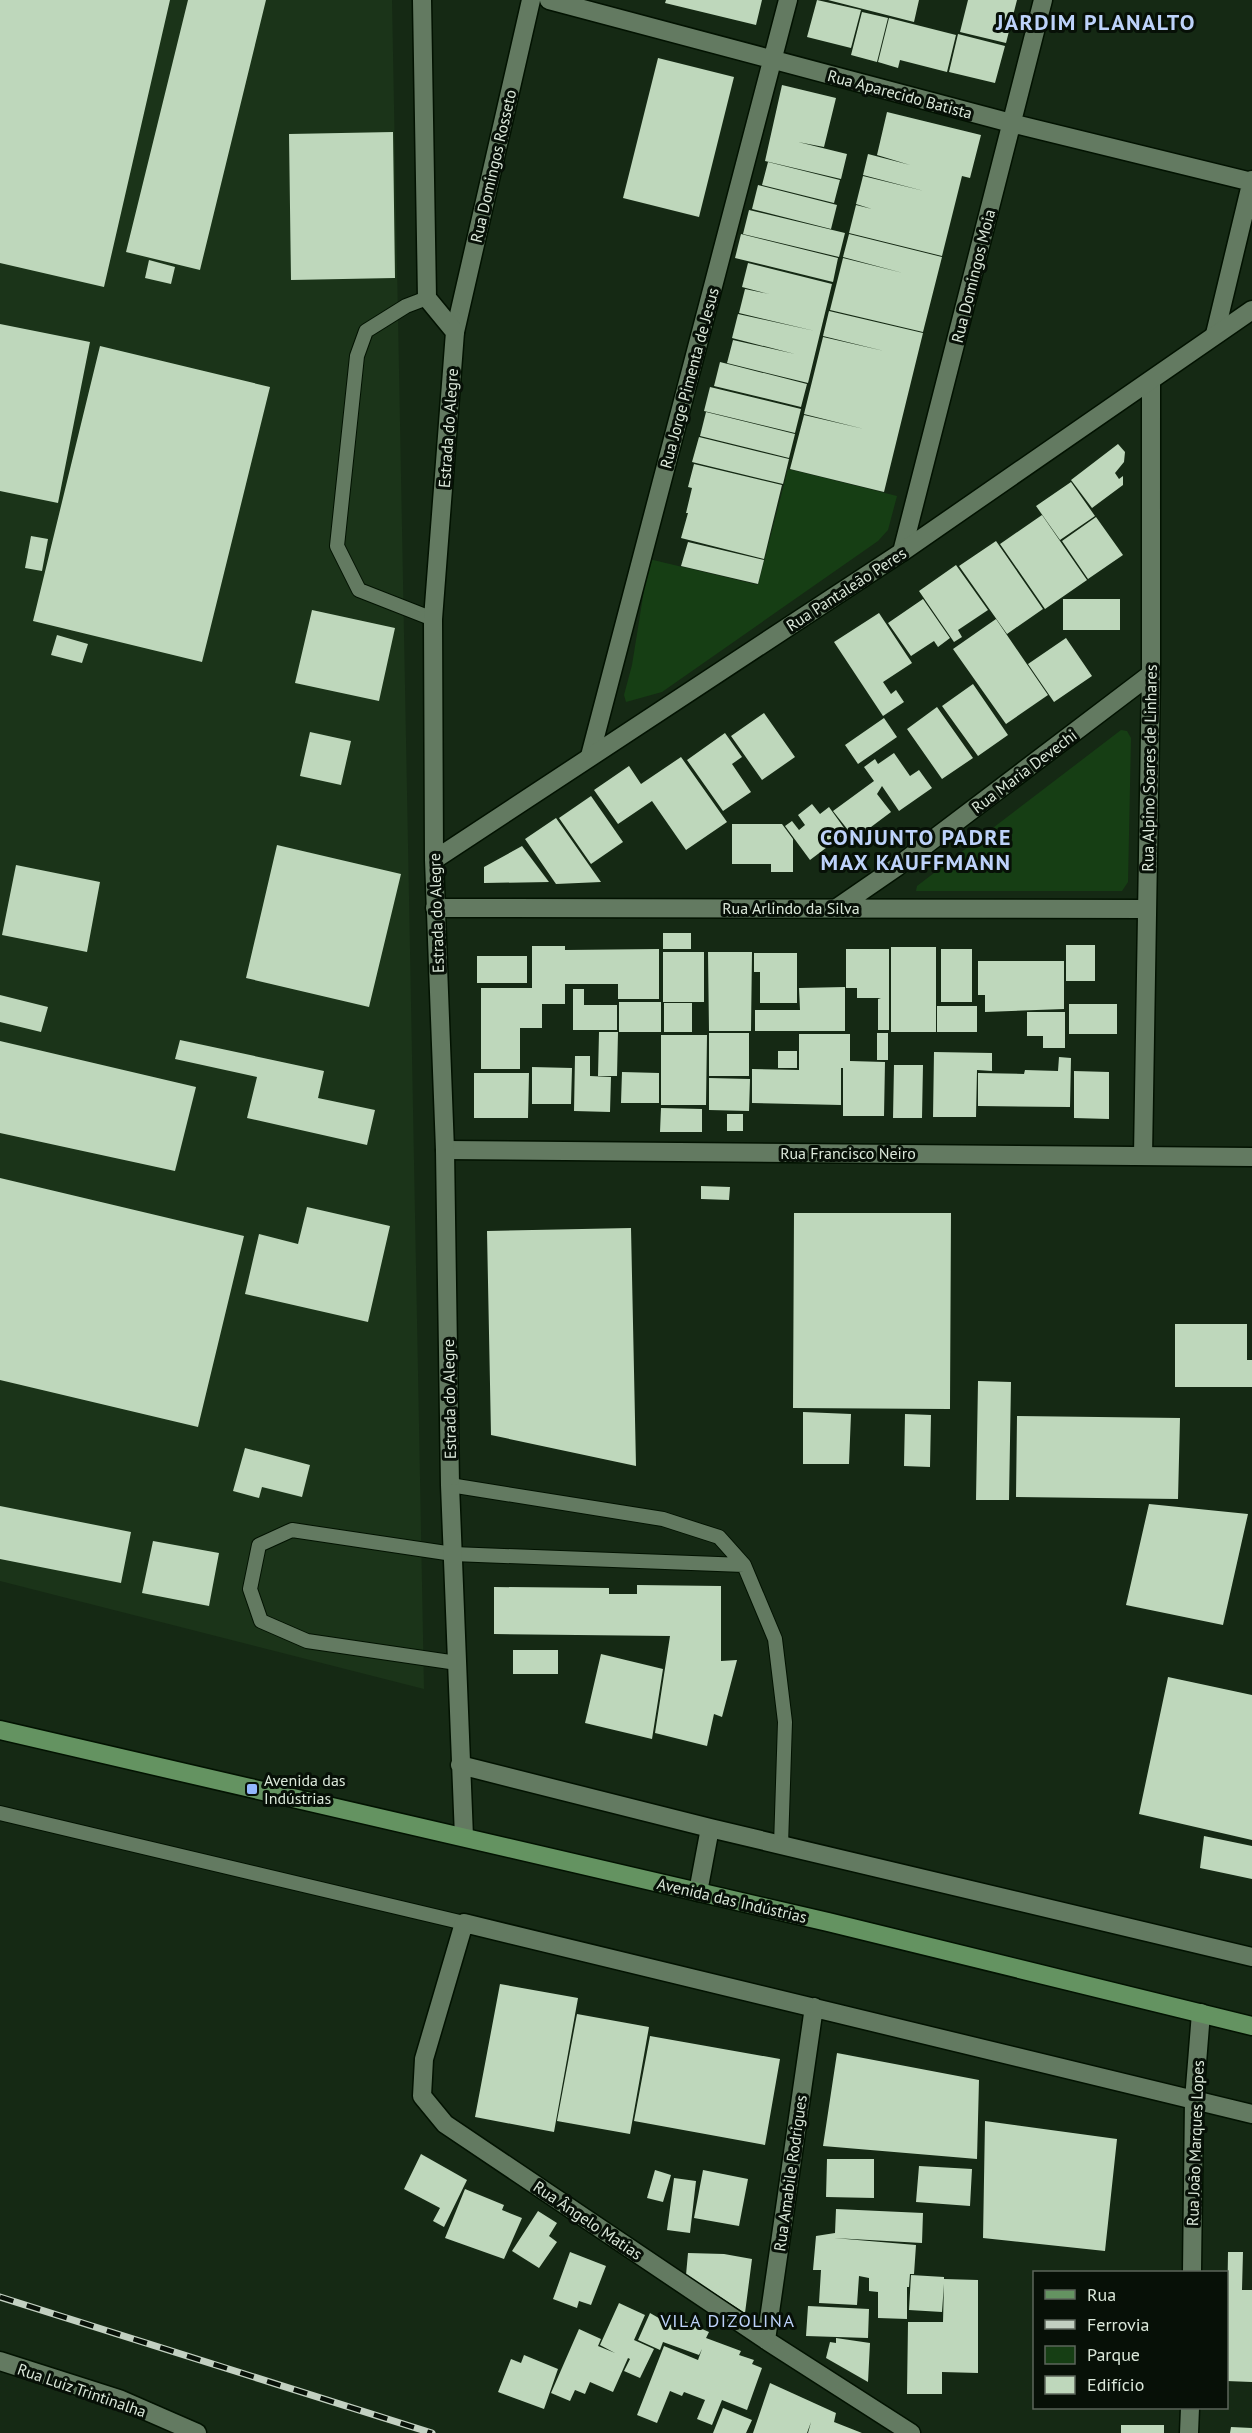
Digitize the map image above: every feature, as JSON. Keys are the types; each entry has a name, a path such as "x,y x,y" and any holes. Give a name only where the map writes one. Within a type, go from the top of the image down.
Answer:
{"main road":[{"name":"Avenida das Indústrias","path":"0,1730 698,1892 1252,2026"}],"street":[{"path":"422,0 427,298 455,332"},
{"name":"Rua Domingos Rosseto","path":"455,332 531,0"},
{"name":"Rua Aparecido Batista","path":"549,0 1011,123 1252,182"},
{"name":"Rua Jorge Pimenta de Jesus","path":"590,756 788,0"},
{"name":"Rua Domingos Moia","path":"902,552 1043,0"},
{"path":"1215,334 1252,182"},
{"name":"Rua Pantaleão Peres","path":"434,860 902,552 1252,310"},
{"name":"Estrada do Alegre","path":"455,332 433,619 434,860 445,1150 450,1485 464,1837"},
{"name":"Rua Alpino Soares de Linhares","path":"1143,1156 1151,674 1151,381"},
{"name":"Rua Maria Devechi","path":"837,908 898,866 1151,674"},
{"name":"Rua Arlindo da Silva","path":"435,908 1147,909"},
{"name":"Rua Francisco Neiro","path":"445,1150 1252,1157"},
{"path":"460,1765 710,1828 1252,1957"},
{"path":"698,1892 710,1828"},
{"path":"464,1923 1252,2114"},
{"name":"Rua Ângelo Matias","path":"464,1923 424,2059 422,2096 445,2124 766,2340 911,2433"},
{"name":"Rua Amabile Rodrigues","path":"766,2340 814,2007"},
{"name":"Rua João Marques Lopes","path":"1192,2271 1194,2100 1201,2013"},
{"name":"Rua Luiz Trintinalha","path":"0,2361 119,2399 197,2433"},
{"path":"1189,2433 1190,2409"}],"lane":[{"path":"427,298 406,306 366,331 357,356 337,546 359,590 433,619"},
{"path":"450,1485 663,1519 719,1537 744,1565 775,1639 785,1722 781,1845"},
{"path":"457,1663 307,1641 261,1621 250,1589 259,1545 292,1530 453,1554 744,1565"},
{"path":"0,1813 464,1923"}],"shaded area":[{"path":"0,0 392,0 424,1689 0,1581"}],"green space":[{"path":"788,469 897,496 888,530 878,541 662,692 626,702 624,695 632,665 649,559 758,585"},
{"path":"1121,730 1127,731 1131,738 1128,882 1122,891 916,891 917,886"}],"building":[{"path":"0,0 170,0 104,287 0,263"},
{"path":"188,0 266,0 200,270 126,252"},
{"path":"666,0 762,0 756,25 665,3"},
{"path":"817,0 861,10 851,48 807,37"},
{"path":"828,0 919,0 914,22"},
{"path":"968,0 1017,0 1006,43 960,32"},
{"path":"862,12 888,18 877,62 851,55"},
{"path":"889,18 956,35 947,72 900,60 898,68 878,62"},
{"path":"958,34 1005,46 995,83 949,72"},
{"path":"658,58 734,77 699,217 623,198"},
{"path":"782,85 836,98 824,147 798,142 847,154 841,179 765,161"},
{"path":"887,112 981,135 970,178 962,176 942,256 849,233 856,205 872,209 856,204 863,176 924,191 863,175 868,154 910,165 877,155"},
{"path":"393,132 395,278 291,280 289,134"},
{"path":"768,162 840,180 834,203 762,185"},
{"path":"758,185 837,205 831,229 752,209"},
{"path":"749,210 845,233 839,257 743,234"},
{"path":"741,234 838,258 833,282 735,258"},
{"path":"849,234 942,257 923,332 830,310 843,258 903,273 843,257"},
{"path":"149,260 175,267 171,284 145,278"},
{"path":"748,263 832,284 808,383 727,363 733,340 795,354 732,338 738,314 815,331 739,313 745,289 769,294 742,287"},
{"path":"829,311 923,333 884,492 790,469 804,415 864,429 804,414 823,337 884,351 823,336"},
{"path":"0,324 90,342 58,503 0,491"},
{"path":"100,346 270,387 202,662 33,621"},
{"path":"720,362 807,384 801,407 714,386"},
{"path":"710,387 801,409 795,433 704,411"},
{"path":"706,412 795,434 789,458 700,436"},
{"path":"699,437 789,459 783,484 692,462"},
{"path":"1118,444 1125,452 1124,462 1115,473 1119,479 1123,476 1123,485 1092,508 1071,480"},
{"path":"694,464 782,485 764,559 681,538 688,513 686,513 692,488 688,487"},
{"path":"1071,482 1095,516 1060,540 1036,506"},
{"path":"1042,515 1087,580 1045,609 1000,544"},
{"path":"1096,517 1123,555 1088,579 1062,541"},
{"path":"31,536 48,539 42,571 25,568"},
{"path":"996,541 1043,609 1007,634 959,566"},
{"path":"688,542 764,560 758,584 681,566"},
{"path":"956,565 988,610 958,630 962,637 954,642 919,591"},
{"path":"923,599 950,638 938,647 934,641 911,656 888,623"},
{"path":"1063,599 1120,599 1120,630 1063,630"},
{"path":"312,610 395,628 379,701 295,683"},
{"path":"879,613 912,663 883,682 891,694 896,690 904,702 883,716 834,642"},
{"path":"996,619 1048,695 1006,724 953,649"},
{"path":"57,635 88,644 82,663 51,655"},
{"path":"1066,638 1092,676 1054,702 1028,664"},
{"path":"973,684 1008,735 978,756 942,706"},
{"path":"937,707 973,758 942,779 907,729"},
{"path":"764,713 795,757 762,780 731,736"},
{"path":"884,718 897,737 858,764 845,745"},
{"path":"310,732 351,741 341,785 300,776"},
{"path":"725,733 742,757 732,764 751,792 723,811 687,760"},
{"path":"894,753 910,776 919,770 932,788 899,811 882,786 877,794 891,812 855,839 833,811 874,781 864,767 875,759 878,764"},
{"path":"681,757 727,822 686,850 652,801 618,824 594,790 629,766 641,784"},
{"path":"591,796 623,842 591,864 559,818"},
{"path":"812,804 820,814 829,807 847,832 810,860 785,826 792,821 799,830 805,825 798,815"},
{"path":"556,818 601,882 556,884 525,839"},
{"path":"732,824 782,824 793,839 793,872 771,872 771,864 732,864"},
{"path":"277,845 401,874 369,1007 246,978"},
{"path":"522,846 549,882 484,883 484,867"},
{"path":"16,865 100,882 87,952 2,935"},
{"path":"663,933 691,933 691,949 663,949"},
{"path":"1066,945 1095,945 1095,981 1066,981"},
{"path":"532,946 565,946 565,950 659,949 659,999 618,999 618,984 565,984 565,1004 542,1004 542,1028 520,1028 520,1069 481,1069 481,988 532,988"},
{"path":"891,947 936,947 936,1032 891,1032"},
{"path":"846,949 889,949 889,1030 878,1030 878,999 881,998 857,998 857,988 846,988"},
{"path":"941,949 972,949 972,1002 941,1002"},
{"path":"663,952 704,952 704,1002 663,1002"},
{"path":"708,952 752,952 751,1031 709,1031"},
{"path":"754,953 797,953 797,1003 760,1003 760,972 754,972"},
{"path":"477,956 527,956 527,983 477,983"},
{"path":"978,961 1064,961 1064,1009 985,1012 985,995 978,995"},
{"path":"845,987 845,1031 755,1031 755,1010 800,1010 799,988"},
{"path":"573,989 584,989 584,1005 617,1005 617,1030 573,1030"},
{"path":"0,995 48,1007 41,1032 0,1022"},
{"path":"619,1002 661,1002 661,1032 619,1032"},
{"path":"664,1003 692,1003 692,1032 664,1032"},
{"path":"1069,1004 1117,1004 1117,1034 1069,1034"},
{"path":"937,1006 977,1006 977,1032 937,1032"},
{"path":"1027,1012 1065,1012 1065,1048 1043,1048 1043,1036 1027,1036"},
{"path":"599,1032 618,1032 617,1076 598,1076"},
{"path":"709,1033 749,1033 749,1076 709,1076"},
{"path":"877,1033 888,1033 888,1060 877,1060"},
{"path":"799,1034 850,1034 850,1061 885,1062 884,1116 843,1116 843,1068 841,1068 841,1105 752,1103 752,1069 799,1070"},
{"path":"661,1035 707,1035 706,1105 661,1105"},
{"path":"180,1040 324,1071 318,1098 375,1110 367,1145 247,1118 257,1077 175,1059"},
{"path":"0,1041 196,1087 175,1171 0,1133"},
{"path":"778,1051 797,1051 797,1068 778,1068"},
{"path":"934,1052 992,1053 992,1071 977,1070 976,1117 933,1117"},
{"path":"575,1056 590,1056 590,1076 611,1077 610,1112 574,1111"},
{"path":"1059,1057 1071,1058 1070,1107 978,1106 978,1073 1024,1074 1025,1070 1058,1071"},
{"path":"894,1065 923,1065 922,1118 893,1118"},
{"path":"532,1067 572,1068 571,1104 532,1104"},
{"path":"1074,1071 1109,1072 1109,1119 1074,1118"},
{"path":"622,1072 659,1073 659,1103 621,1103"},
{"path":"474,1073 529,1073 528,1118 474,1118"},
{"path":"709,1078 750,1079 749,1111 709,1110"},
{"path":"661,1108 702,1109 702,1132 660,1132"},
{"path":"727,1114 743,1114 743,1131 727,1131"},
{"path":"0,1178 244,1236 198,1427 0,1380"},
{"path":"701,1186 730,1187 729,1200 701,1199"},
{"path":"307,1207 390,1226 368,1322 245,1294 259,1234 298,1244"},
{"path":"794,1213 951,1213 950,1409 793,1408"},
{"path":"631,1228 636,1466 491,1435 487,1231"},
{"path":"1175,1324 1247,1324 1247,1360 1252,1360 1252,1387 1175,1387"},
{"path":"978,1381 1011,1382 1009,1500 976,1500"},
{"path":"803,1412 851,1414 849,1464 803,1464"},
{"path":"905,1414 931,1415 930,1467 904,1466"},
{"path":"1017,1416 1180,1418 1178,1499 1016,1497"},
{"path":"245,1448 310,1465 302,1497 262,1487 259,1498 233,1491"},
{"path":"1149,1504 1248,1514 1223,1625 1126,1605"},
{"path":"0,1506 131,1532 121,1583 0,1559"},
{"path":"153,1541 219,1553 209,1606 142,1593"},
{"path":"637,1585 721,1586 721,1661 737,1660 722,1717 714,1714 707,1746 655,1733 670,1636 494,1634 494,1587 609,1588 609,1594 637,1594"},
{"path":"513,1650 558,1650 558,1674 513,1674"},
{"path":"601,1654 663,1669 652,1739 585,1723"},
{"path":"1168,1677 1252,1695 1252,1840 1139,1814"},
{"path":"1204,1836 1252,1846 1252,1879 1200,1868"},
{"path":"500,1984 578,1998 554,2132 475,2117"},
{"path":"577,2014 649,2027 630,2134 557,2121"},
{"path":"650,2036 780,2059 765,2145 634,2121"},
{"path":"837,2053 979,2080 977,2159 823,2146"},
{"path":"985,2121 1117,2139 1105,2251 983,2238"},
{"path":"421,2154 467,2180 444,2227 433,2221 440,2208 404,2189"},
{"path":"827,2159 874,2159 874,2198 826,2197"},
{"path":"919,2166 972,2169 970,2206 916,2202"},
{"path":"655,2170 671,2175 663,2202 647,2198"},
{"path":"703,2170 748,2179 739,2226 694,2218"},
{"path":"674,2178 696,2181 690,2233 667,2230"},
{"path":"465,2189 504,2205 502,2210 522,2218 504,2259 445,2238"},
{"path":"836,2209 923,2213 922,2243 834,2238 916,2245 914,2274 910,2274 909,2287 907,2287 907,2319 878,2318 878,2292 869,2291 869,2278 859,2276 857,2305 819,2303 821,2270 813,2270 816,2236 835,2233"},
{"path":"538,2211 557,2223 549,2236 557,2242 539,2268 512,2251"},
{"path":"570,2252 606,2266 591,2305 579,2301 577,2308 553,2299"},
{"path":"1228,2252 1243,2252 1242,2290 1252,2290 1252,2382 1228,2381"},
{"path":"688,2253 724,2254 752,2259 745,2313 686,2275"},
{"path":"911,2275 978,2280 978,2373 942,2372 942,2394 907,2394 908,2322 943,2322 944,2284 942,2312 909,2310"},
{"path":"619,2303 645,2315 634,2340 654,2349 640,2378 624,2371 630,2359 628,2358 613,2392 590,2382 585,2394 575,2390 570,2401 551,2393 579,2329 601,2339 598,2346 615,2353 600,2345"},
{"path":"808,2306 869,2309 868,2338 806,2336"},
{"path":"650,2313 671,2325 675,2317 709,2332 706,2338 741,2351 739,2355 754,2360 752,2364 762,2368 747,2410 722,2400 712,2425 697,2419 705,2400 684,2392 682,2396 670,2391 657,2423 637,2415 664,2346 698,2360 702,2349 699,2355 663,2342 660,2350 638,2340"},
{"path":"836,2338 870,2343 868,2382 826,2358 830,2342 836,2343"},
{"path":"524,2355 558,2369 544,2409 498,2392 511,2359 521,2363"},
{"path":"770,2383 836,2413 834,2422 862,2433 808,2433 811,2422 807,2433 753,2433"},
{"path":"723,2408 752,2420 746,2433 713,2433"},
{"path":"1121,2425 1164,2425 1164,2433 1121,2433"},
{"path":"1231,2427 1252,2428 1252,2433 1230,2433"}],"railway":[{"path":"0,2297 432,2433"}],"place":[{"name":"Avenida das Indústrias","path":"252,1789"}],"district":[{"name":"JARDIM PLANALTO","path":"1096,22"},
{"name":"CONJUNTO PADRE MAX KAUFFMANN","path":"916,850"},
{"name":"VILA DIZOLINA","path":"728,2321"}]}
